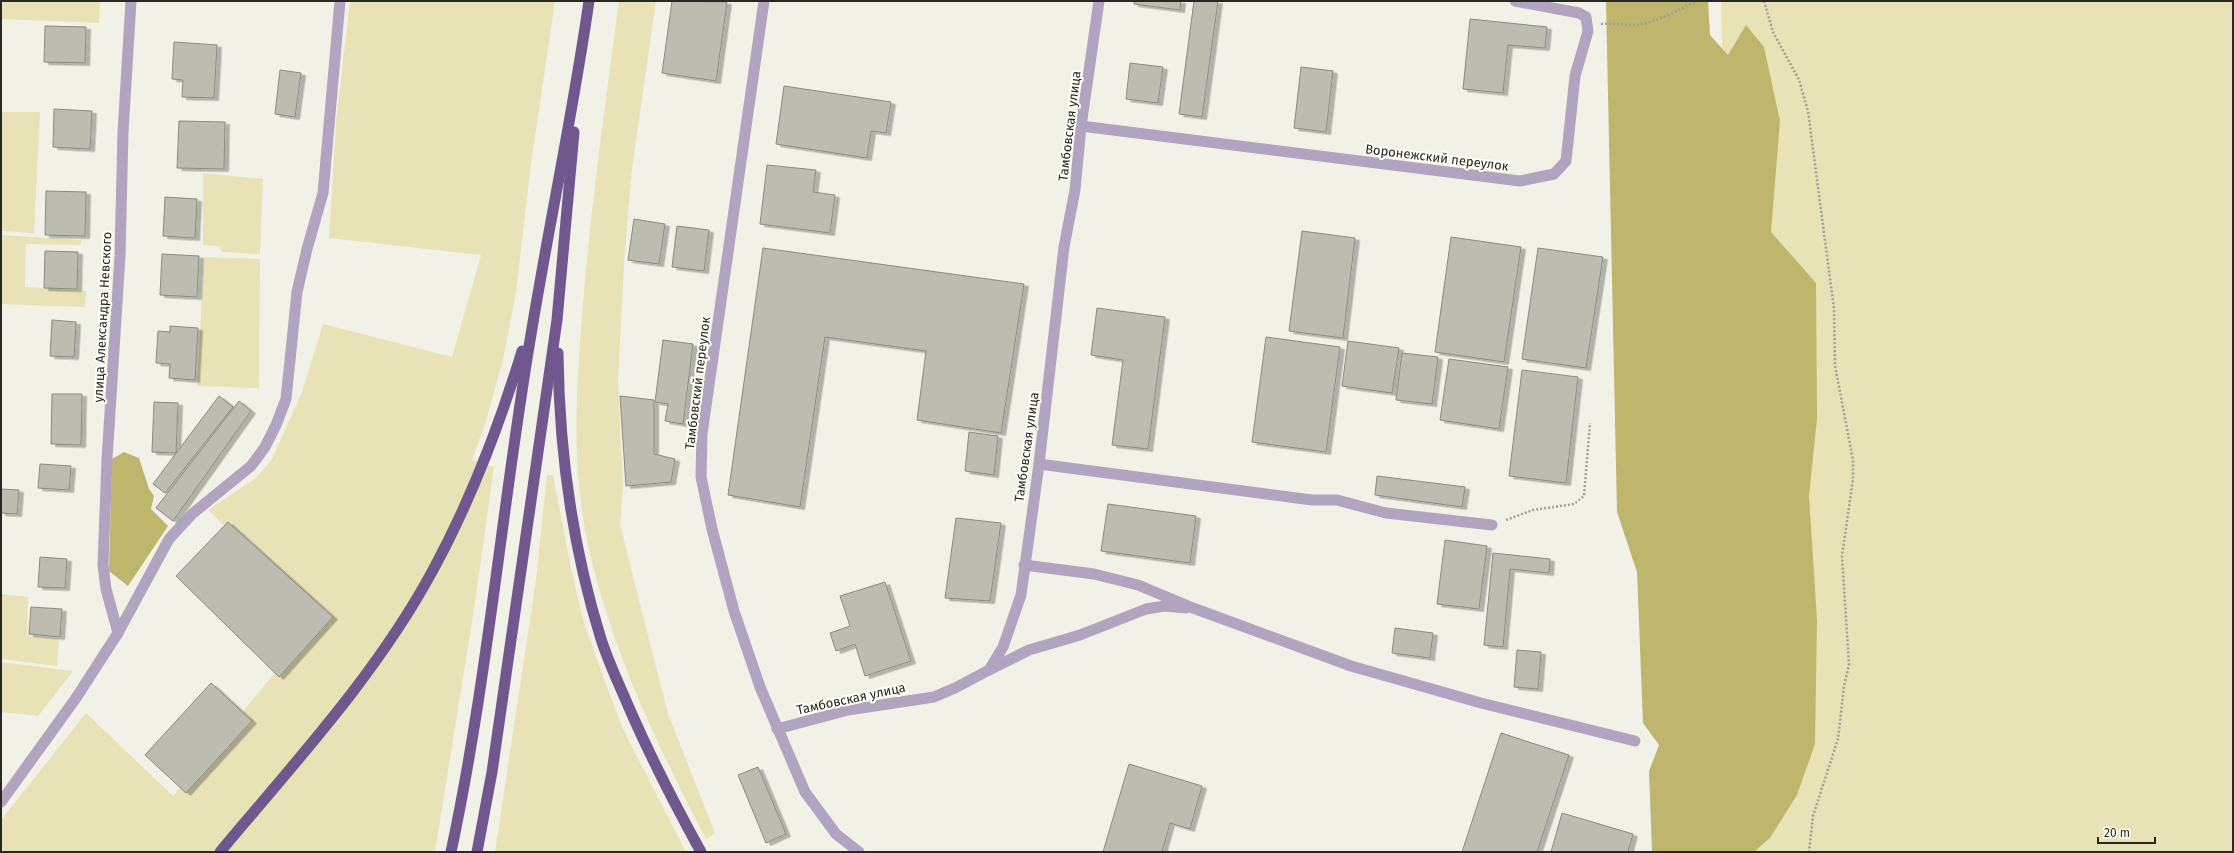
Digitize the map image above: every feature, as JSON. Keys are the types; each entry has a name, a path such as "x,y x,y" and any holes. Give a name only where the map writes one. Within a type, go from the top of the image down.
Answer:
{"highway":[{"path":"477,852 492,772 557,320 580,66 589,1"},
{"path":"451,852 468,774 533,316 580,66"},
{"path":"220,852 345,701 401,623 433,570 463,510 493,440 533,316"},
{"path":"557,320 559,402 565,468 576,544 601,640 637,727 661,778 701,852"}],"street":[{"name":"улица Александра Невского","path":"118,633 106,589 103,565 107,459 120,256 123,132 132,1"},
{"path":"1,802 76,698 118,633 169,539 192,514 251,466 265,447 286,398 297,292 307,249 318,214 327,166 329,115 340,1"},
{"name":"Тамбовский переулок","path":"764,1 702,434 701,477 712,529 734,611 777,728 801,784 813,804 836,834 859,852"},
{"name":"Тамбовская улица","path":"777,728 848,710 934,697 989,670 1003,647 1021,596 1024,564 1039,464 1064,247 1075,190 1081,126 1099,1"},
{"path":"1515,1 1579,13 1586,17 1588,32"},
{"name":"Воронежский переулок","path":"1081,126 1520,181 1554,174 1566,161 1575,76 1588,32"},
{"path":"1039,464 1312,500 1337,500 1386,513 1492,525"},
{"path":"1024,564 1094,574 1138,585 1193,608 1351,666 1396,680 1635,741"},
{"path":"989,670 1029,650 1080,635 1146,609 1165,606 1193,608"}],"path":[{"path":"1588,32 1601,24 1617,22 1636,25 1644,23 1696,1"},
{"path":"1764,1 1773,32 1799,80 1808,111 1834,309 1835,366 1853,460 1852,484 1842,556 1849,665 1844,686 1838,740 1813,816 1809,852"},
{"path":"1492,525 1533,510 1574,504 1584,496 1590,423"}],"shaded area":[{"path":"1,1 100,1 99,23 1,19"},
{"path":"350,1 555,1 531,164 516,292 503,360 486,421 472,460 494,467 474,609 435,852 1,852 1,820 86,713 173,796 320,618 208,510 256,478 272,459 302,392 323,324 452,357 481,255 329,238 336,122"},
{"path":"619,1 656,1 632,168 624,263 618,380 623,488 620,525 668,714 715,833 706,839 654,734 623,661 598,586 583,520 579,491 576,433 578,375 585,277 603,119"},
{"path":"1606,1 1708,1 1710,35 1728,55 1746,25 1764,47 1780,121 1771,232 1816,283 1817,418 1809,496 1817,620 1815,744 1797,795 1770,838 1754,852 1652,852 1649,771 1659,745 1643,723 1637,572 1617,512"},
{"path":"1721,1 2233,1 2233,852 1742,852"},
{"path":"1,112 40,112 34,233 1,231"},
{"path":"203,173 263,179 260,254 222,252 219,246 203,245"},
{"path":"1,235 81,240 81,245 26,244 25,287 86,291 85,307 1,304"},
{"path":"204,257 260,259 259,388 197,386"},
{"path":"124,452 139,458 149,489 154,496 151,509 168,526 128,586 109,571 112,459"},
{"path":"547,475 553,475 571,568 583,619 605,682 623,729 686,852 495,852 536,580"},
{"path":"1,594 28,597 27,635 59,639 57,666 1,659"},
{"path":"1,662 73,671 38,716 1,712"}],"building":[{"path":"672,1 727,2 716,81 662,73"},
{"path":"1134,1 1181,1 1180,10 1134,4"},
{"path":"1194,1 1218,1 1202,117 1179,114"},
{"path":"1470,19 1547,27 1545,48 1508,45 1503,93 1463,89"},
{"path":"45,26 86,27 85,63 44,62"},
{"path":"174,42 217,45 214,98 182,97 183,80 172,79"},
{"path":"1130,63 1163,67 1158,103 1126,99"},
{"path":"1301,67 1333,71 1326,132 1294,128"},
{"path":"280,70 301,73 295,117 275,114"},
{"path":"784,86 891,102 886,133 871,131 867,158 776,144"},
{"path":"54,109 92,111 90,149 53,147"},
{"path":"179,121 225,122 224,169 177,168"},
{"path":"767,165 816,170 813,192 835,195 830,233 760,224"},
{"path":"46,191 86,192 85,236 45,235"},
{"path":"165,197 197,199 195,238 163,236"},
{"path":"634,219 665,224 659,264 628,260"},
{"path":"677,226 709,230 704,271 672,267"},
{"path":"1302,231 1355,238 1343,338 1289,331"},
{"path":"1451,237 1521,247 1504,362 1435,352"},
{"path":"763,248 1024,284 1001,433 917,420 926,351 825,337 800,507 728,495"},
{"path":"1538,248 1603,257 1586,368 1522,359"},
{"path":"45,251 78,252 77,289 44,288"},
{"path":"162,254 199,256 197,297 160,295"},
{"path":"1097,308 1165,317 1148,449 1112,445 1123,360 1091,355"},
{"path":"52,320 76,322 74,357 50,356"},
{"path":"170,326 198,328 195,380 169,378 170,364 156,363 158,331 170,332"},
{"path":"1266,337 1340,347 1326,452 1252,442"},
{"path":"663,340 693,344 683,424 665,421 668,404 655,402"},
{"path":"1348,341 1399,348 1392,393 1342,386"},
{"path":"1402,353 1438,357 1432,404 1396,400"},
{"path":"1449,359 1508,367 1499,429 1440,420"},
{"path":"1522,370 1578,377 1566,483 1509,476"},
{"path":"52,394 82,394 81,445 51,444"},
{"path":"219,396 233,407 165,493 153,484"},
{"path":"620,396 654,400 654,454 675,459 671,482 626,486"},
{"path":"239,401 251,411 173,521 156,508"},
{"path":"154,402 178,403 176,453 152,452"},
{"path":"969,432 998,436 994,475 965,471"},
{"path":"40,464 71,466 69,490 38,488"},
{"path":"1377,476 1465,487 1462,507 1375,495"},
{"path":"1,489 19,490 17,514 1,513"},
{"path":"1108,504 1196,516 1190,563 1101,551"},
{"path":"956,518 1001,523 990,601 945,598"},
{"path":"228,522 333,617 279,677 176,576"},
{"path":"1445,540 1487,546 1479,609 1437,604"},
{"path":"1493,553 1550,559 1549,573 1510,569 1503,647 1484,645"},
{"path":"40,557 67,559 65,588 38,587"},
{"path":"885,582 911,661 865,676 855,644 836,651 830,633 850,626 840,596"},
{"path":"31,607 62,609 60,637 29,634"},
{"path":"1395,628 1433,633 1430,658 1392,653"},
{"path":"1517,650 1541,652 1538,689 1514,687"},
{"path":"211,683 252,721 186,793 145,755"},
{"path":"1501,733 1569,755 1537,852 1462,852"},
{"path":"1129,764 1202,786 1190,829 1170,823 1162,852 1103,852"},
{"path":"758,767 786,834 766,843 738,775"},
{"path":"1562,813 1633,834 1628,852 1551,852"}]}
